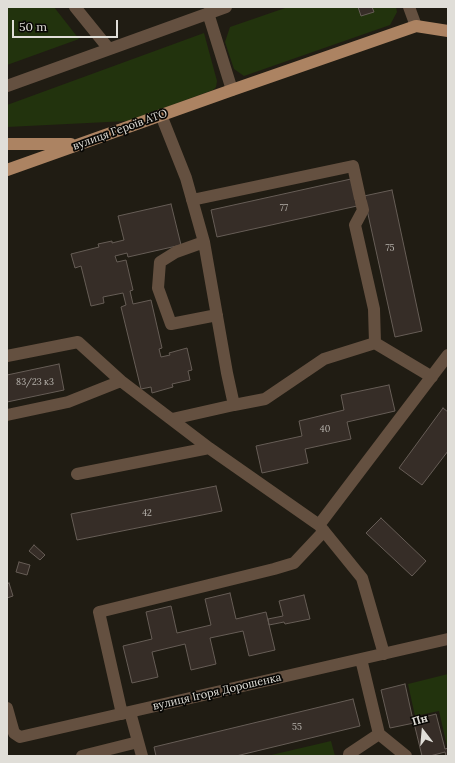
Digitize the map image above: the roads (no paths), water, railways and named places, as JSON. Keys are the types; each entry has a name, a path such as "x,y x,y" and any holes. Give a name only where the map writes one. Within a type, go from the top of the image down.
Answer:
{"main road":[{"name":"вулиця Героїв АТО","path":"7,170 416,26 448,31"},
{"path":"7,144 80,144"}],"street":[{"path":"75,7 109,49"},
{"path":"7,86 226,7"},
{"path":"409,7 416,26"},
{"path":"208,13 232,90"},
{"path":"161,115 186,178 204,242 227,374 234,405"},
{"path":"192,200 353,166 363,210 355,225 374,310 375,343"},
{"path":"204,242 176,252 160,262 158,288 172,324 217,315"},
{"path":"7,356 78,342 121,381 209,448 322,528 362,578 384,654"},
{"path":"172,419 265,399 324,359 375,343 432,377"},
{"path":"142,756 126,713 99,612 294,563 322,528 448,355"},
{"path":"7,415 68,402 121,381"},
{"path":"77,474 209,448"},
{"name":"вулиця Ігоря Дорошенка","path":"7,708 14,733 20,737 448,639"},
{"path":"362,659 379,734 406,756"},
{"path":"349,756 349,754 379,734"},
{"path":"82,756 138,742"}]}
